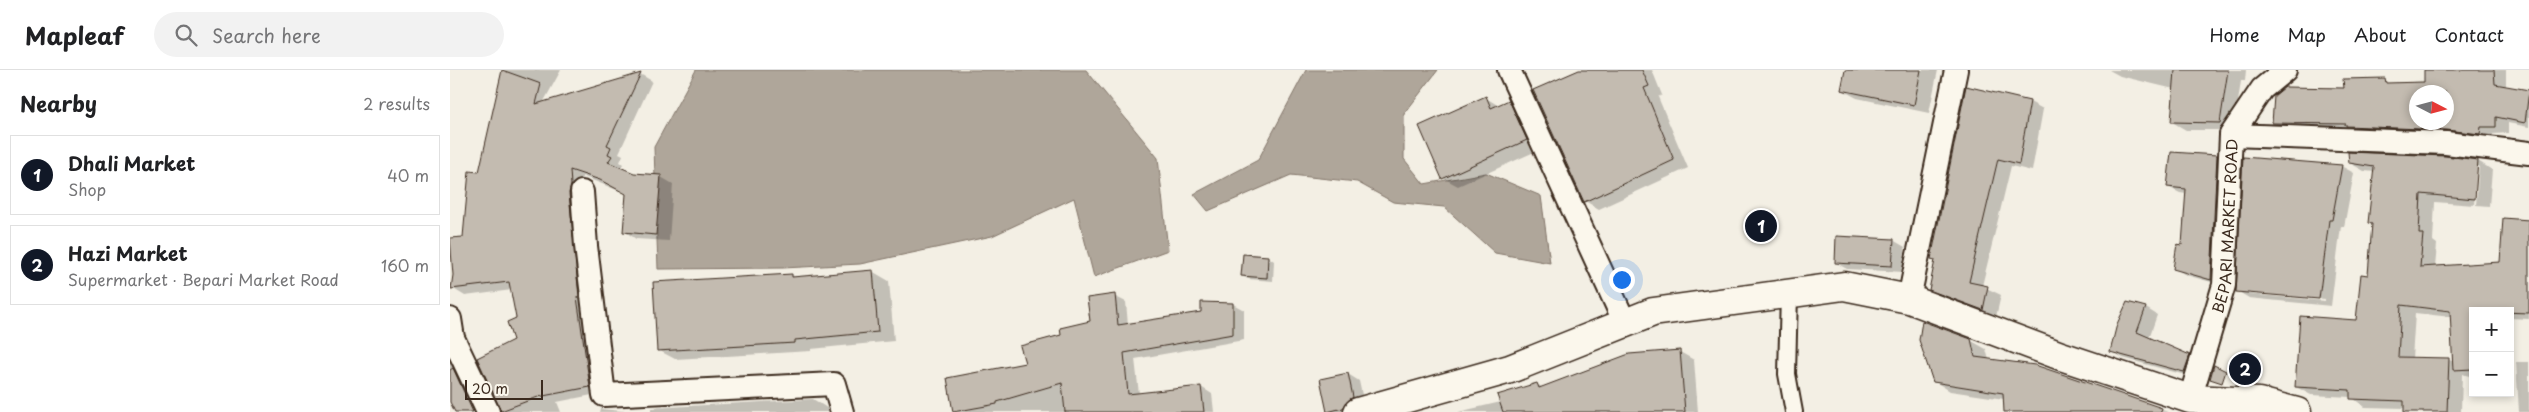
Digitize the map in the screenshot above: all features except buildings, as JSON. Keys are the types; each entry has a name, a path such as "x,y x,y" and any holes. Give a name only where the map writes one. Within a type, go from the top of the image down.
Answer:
{"street":[{"path":"1509,70 1625,323"},
{"path":"1909,299 1956,70"},
{"name":"BEPARI MARKET ROAD","path":"2190,399 2224,285 2232,135 2262,89 2285,70"},
{"path":"2232,135 2446,142 2529,153"},
{"path":"582,192 586,246 604,395 834,384 842,412"},
{"path":"1358,412 1510,369 1653,312 1844,286 1909,299 2061,356 2190,399 2259,402 2297,412"},
{"path":"1789,293 1787,374 1794,412"},
{"path":"451,331 488,412"}],"shaded area":[{"path":"696,70 1086,70 1158,158 1168,250 1094,277 1074,198 992,236 860,264 783,268 658,269 654,147"},
{"path":"1306,70 1438,70 1404,114 1404,159 1424,184 1486,173 1541,196 1550,263 1495,253 1444,207 1393,202 1357,182 1291,175 1208,211 1194,194 1258,160"}],"place":[{"name":"Dhali Market","path":"1761,226"},
{"name":"Hazi Market","path":"2245,369"}]}
